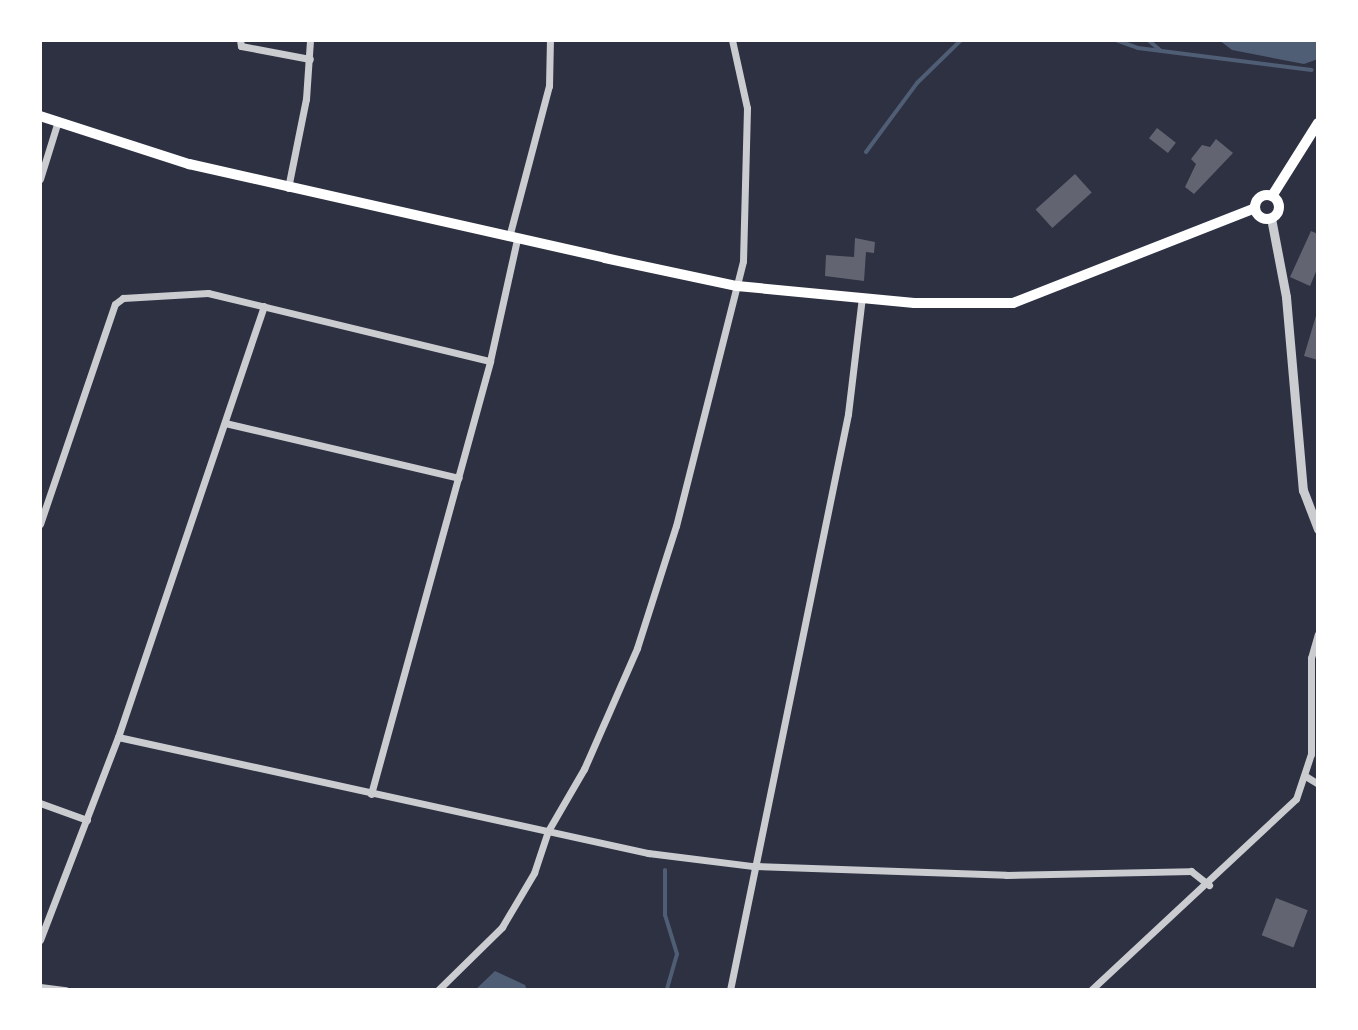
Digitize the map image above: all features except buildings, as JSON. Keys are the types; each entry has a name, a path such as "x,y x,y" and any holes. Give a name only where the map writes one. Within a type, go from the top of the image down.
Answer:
{"main road":[{"path":"40,116 288,188 513,238 737,286 862,297 1013,303 1255,208"},
{"path":"1272,196 1279,205 1271,218 1260,217 1255,208 1258,198 1272,196 1318,123"}],"street":[{"path":"240,40 241,46 310,59"},
{"path":"288,188 310,59 310,40"},
{"path":"371,794 490,361 513,238 549,86 550,40"},
{"path":"438,990 502,927 534,873 548,831 584,769 637,648 676,526 737,286 745,234 747,108 732,40"},
{"path":"40,179 58,121"},
{"path":"1271,218 1286,297 1303,490 1318,529"},
{"path":"40,524 115,304 132,296 208,293 490,361"},
{"path":"730,990 848,414 862,297"},
{"path":"40,940 118,737 264,306"},
{"path":"225,423 459,478"},
{"path":"1091,990 1276,822 1307,777 1311,658 1318,634"},
{"path":"118,737 648,853 753,866 1006,875 1191,871 1209,885"},
{"path":"1307,777 1318,784"},
{"path":"40,803 87,820"},
{"path":"40,987 66,990"}],"water":[{"path":"1219,40 1318,40 1318,59 1304,64 1232,50"},
{"path":"495,971 525,985 527,990 475,990"}],"waterway":[{"path":"866,152 917,83 961,40"},
{"path":"1116,40 1138,48 1312,70"},
{"path":"1148,40 1160,50"},
{"path":"665,870 665,915 677,954 667,990"}]}
